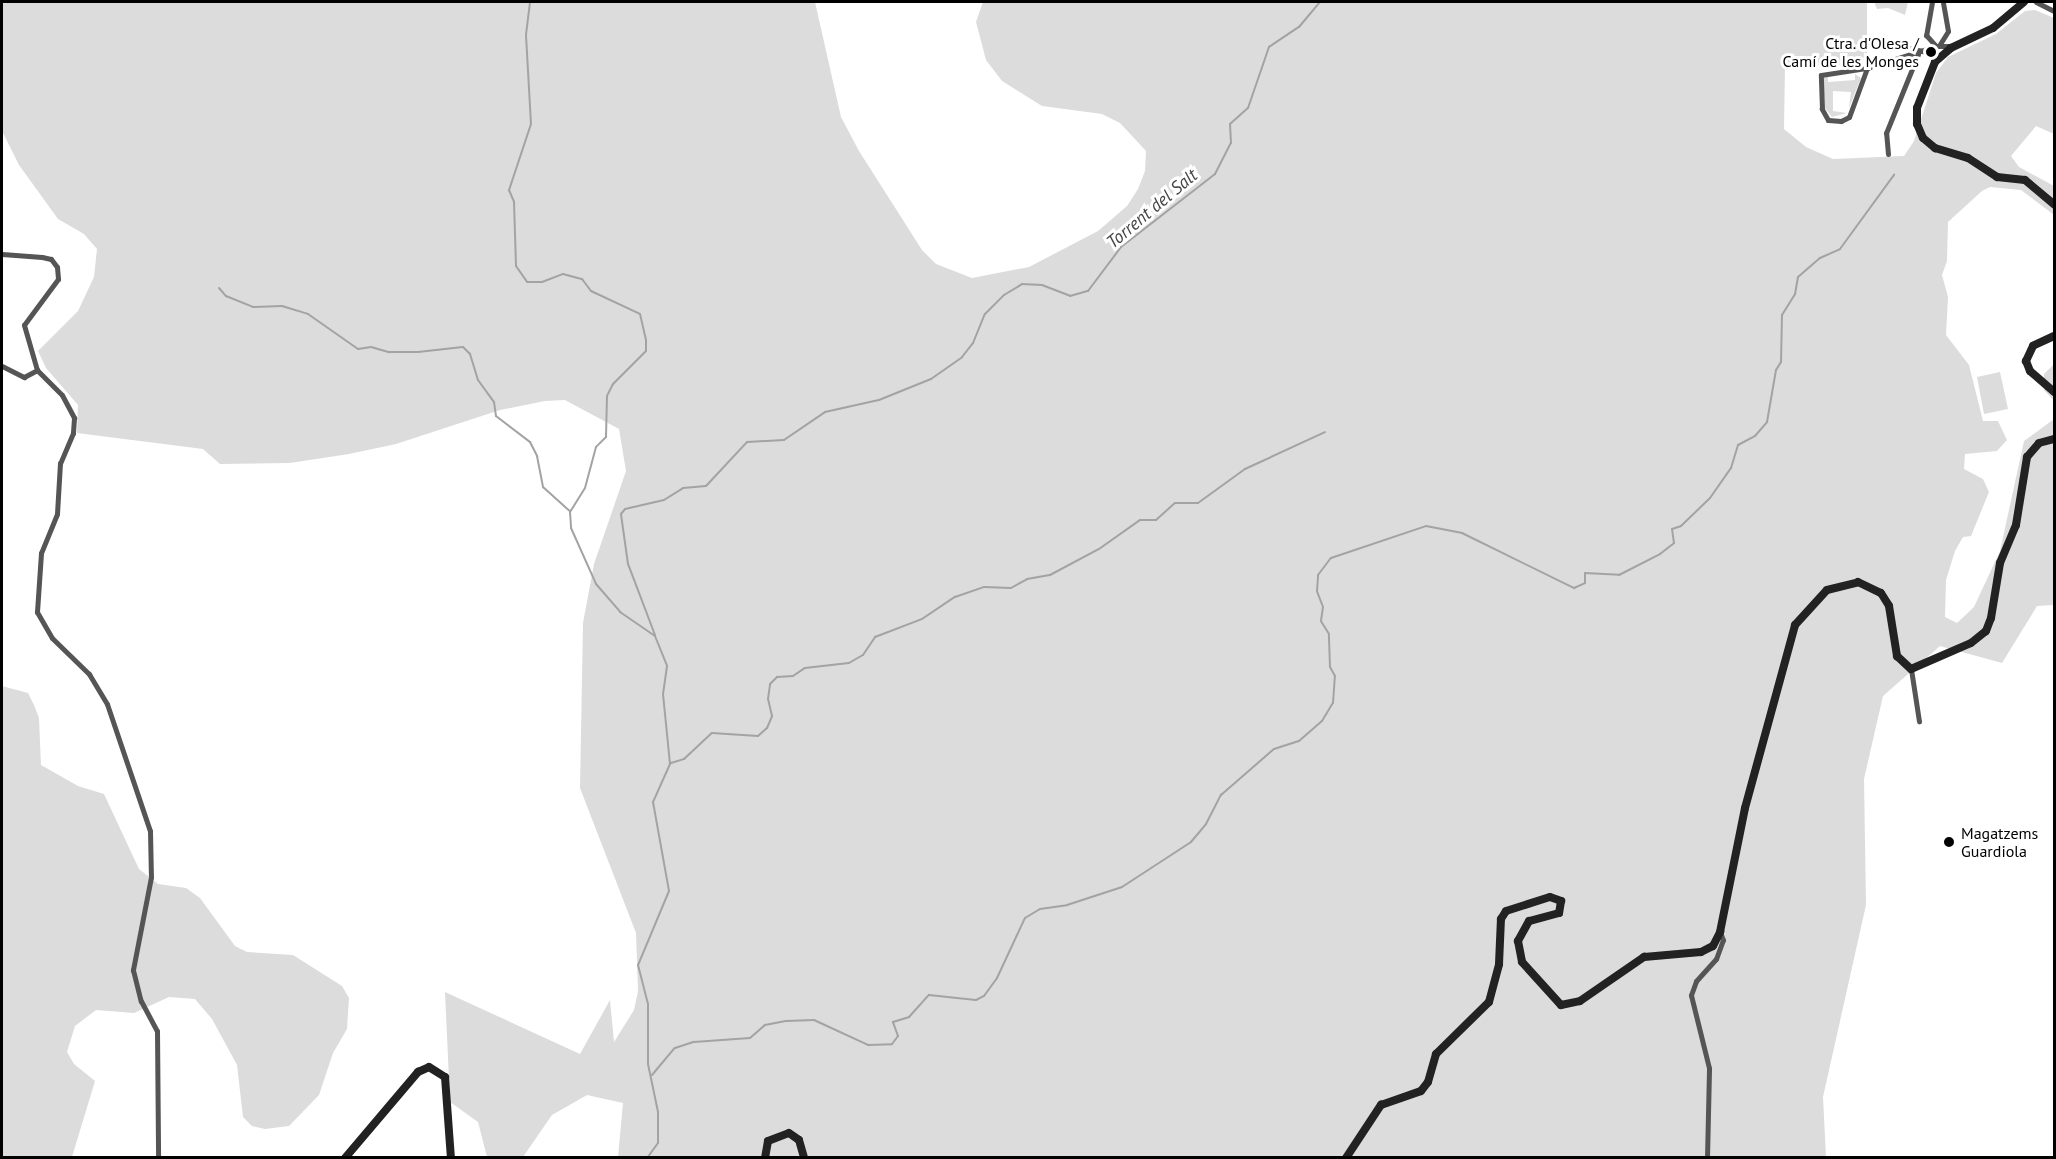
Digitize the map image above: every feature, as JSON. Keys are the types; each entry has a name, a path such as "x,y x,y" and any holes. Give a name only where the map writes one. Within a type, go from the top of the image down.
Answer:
{"street":[{"path":"1932,2 1926,36 1936,46 1955,46"},
{"path":"1867,68 1849,117 1841,122 1828,120 1822,108 1821,75 1867,68 1920,53 1936,46 1944,41 1948,31 1943,2"},
{"path":"2024,2 1993,28 1955,46 1940,56 1928,75 1917,108 1920,134 1935,148 1968,158 1992,175 2025,180 2055,204"},
{"path":"2036,2 2055,12"},
{"path":"1896,45 1920,53"},
{"path":"1888,154 1886,133 1920,53"},
{"path":"2,254 51,259 57,267 58,279 24,325 37,370 62,395 74,418 73,433 60,463 57,514 41,553 37,612 52,638 89,674 107,705 153,845 151,877 133,970 141,1001 156,1030 158,1158"},
{"path":"2055,336 2028,352 2027,366 2038,379 2055,392"},
{"path":"2,366 24,377 37,370"},
{"path":"1911,669 1938,661 1986,631 2000,562 2016,525 2027,457 2039,443 2055,439"},
{"path":"1346,1158 1381,1105 1421,1091 1428,1082 1436,1054 1489,1002 1499,964 1502,919 1506,911 1550,897 1561,901 1559,913 1529,921 1518,941 1522,962 1561,1005 1580,1001 1644,957 1701,952 1713,946 1720,933 1745,808 1795,625 1827,590 1858,582 1881,593 1889,606 1897,656 1911,669 1919,721"},
{"path":"1707,1158 1709,1068 1691,995 1696,981 1716,959 1723,940 1720,933"},
{"path":"345,1158 418,1072 429,1067 445,1077 451,1158"},
{"path":"765,1158 768,1141 789,1133 799,1140 804,1158"}],"shaded area":[{"path":"2,2 815,2 841,117 859,151 922,250 936,264 972,278 1029,267 1098,231 1127,206 1138,189 1145,171 1146,151 1120,123 1102,114 1042,106 1002,81 986,60 976,22 983,2 1867,2 1867,60 1839,65 1785,65 1784,129 1806,147 1833,159 1904,156 1914,141 1936,73 1948,57 1996,34 2025,11 2035,10 2054,18 2054,134 2036,126 2011,156 2019,167 2054,186 2054,215 2021,190 1990,187 1982,191 1948,222 1947,261 1942,275 1948,297 1946,335 1969,365 1983,421 1998,421 2007,440 1997,451 1965,454 1964,469 1983,479 1989,492 1971,536 1963,537 1955,551 1946,580 1945,617 1957,623 1974,607 2000,551 2024,441 2054,419 2054,605 2037,606 2002,663 1940,646 1883,696 1864,779 1866,905 1823,1097 1826,1157 618,1157 623,1103 587,1095 552,1115 523,1157 487,1157 478,1122 450,1102 445,992 580,1054 610,1000 614,1042 634,1010 638,991 636,933 580,788 583,623 594,564 626,471 619,429 565,400 545,401 500,410 396,444 349,454 290,463 220,464 203,449 77,433 78,405 46,368 38,351 78,311 94,277 97,249 84,234 58,219 19,165 2,131"},
{"path":"1874,2 1908,2 1905,15 1888,8 1877,9"},
{"path":"1855,74 1861,78 1849,108 1851,92 1833,91 1833,111 1847,113 1832,117 1825,108 1823,78 1828,77 1828,82 1855,80"},
{"path":"2054,364 2054,401 2044,390 2044,374"},
{"path":"2000,372 2008,409 1984,414 1977,377"},
{"path":"2,686 28,693 34,705 39,718 41,765 78,786 104,794 139,869 158,884 186,888 200,898 235,946 247,952 293,955 342,986 349,998 347,1029 333,1053 319,1095 289,1126 265,1129 252,1126 243,1117 237,1065 212,1019 195,999 169,997 134,1013 96,1010 75,1026 67,1052 74,1064 95,1081 72,1157 2,1157"}],"waterway":[{"path":"530,2 526,35 531,124 509,190 514,202 516,266 527,282 542,282 563,274 582,279 591,291 640,314 646,340 646,351 613,384 607,396 606,437 596,447 585,488 570,512 571,528 596,584 620,612 655,636 667,666 663,694 670,764 653,802 669,891 638,965 648,1004 648,1064 658,1112 658,1143 647,1158"},
{"name":"Torrent del Salt","path":"655,635 628,564 621,514 625,509 664,500 683,488 706,486 747,442 784,440 825,412 879,400 931,379 962,357 973,343 985,314 1004,295 1022,284 1042,285 1070,296 1088,291 1121,247 1215,174 1231,143 1230,124 1248,108 1269,47 1299,27 1320,2"},
{"path":"652,1075 675,1048 694,1042 750,1038 765,1025 786,1021 814,1020 868,1045 892,1044 898,1036 893,1022 909,1017 929,995 976,1000 984,996 997,978 1025,918 1040,909 1067,905 1122,887 1191,842 1206,824 1221,795 1274,749 1299,741 1322,721 1333,703 1335,676 1330,667 1329,634 1321,621 1323,607 1317,591 1318,575 1331,558 1426,526 1462,533 1574,588 1585,583 1585,573 1619,575 1660,554 1674,543 1672,529 1681,526 1710,498 1731,468 1738,445 1755,436 1767,422 1776,370 1781,362 1782,315 1795,294 1798,277 1820,258 1840,249 1894,175"},
{"path":"219,288 226,296 253,307 282,306 308,314 358,349 371,347 389,352 418,352 463,347 470,354 478,380 494,402 496,416 530,442 537,456 543,487 570,511"},
{"path":"671,763 684,759 712,733 758,736 767,728 772,716 768,699 770,684 777,677 793,676 805,668 849,663 863,655 875,637 922,619 955,597 984,587 1011,588 1027,579 1050,575 1099,549 1140,520 1156,520 1175,503 1198,503 1245,469 1325,432"}],"place":[{"name":"Ctra. d'Olesa / Camí de les Monges","path":"1931,52"},
{"name":"Magatzems Guardiola","path":"1949,842"}]}
